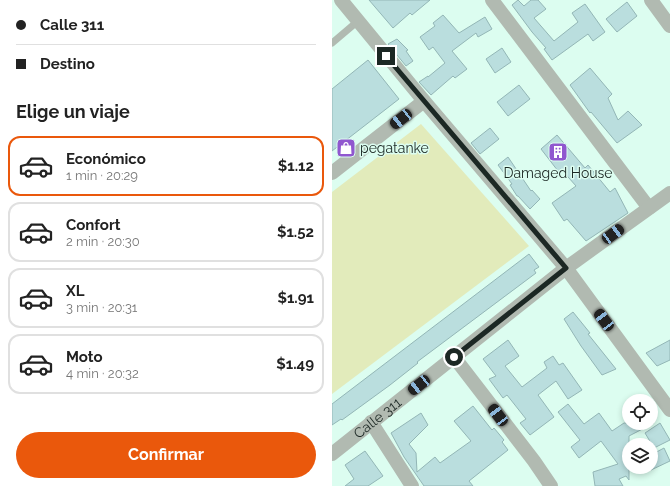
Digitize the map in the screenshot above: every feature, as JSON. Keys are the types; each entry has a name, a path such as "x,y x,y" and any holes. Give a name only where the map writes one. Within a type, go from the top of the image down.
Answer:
{"street":[{"path":"341,0 424,101 566,268 670,410"},
{"path":"492,0 649,208"},
{"path":"651,0 670,26"},
{"path":"332,173 424,101"},
{"name":"Calle 311","path":"332,454 566,268 670,193"},
{"path":"454,357 534,461 550,486"},
{"path":"371,422 412,486"}],"lane":[{"path":"332,43 358,21"}],"green space":[{"path":"421,124 529,246 332,394 332,192"}],"building":[{"path":"369,0 430,0 412,15 410,13 393,28"},
{"path":"518,0 524,6 531,0 538,0 546,9 534,18 554,41 578,22 572,13 585,4 605,32 593,41 588,34 552,60 544,49 546,48 512,5"},
{"path":"627,2 637,16 617,32 606,19"},
{"path":"443,15 459,33 485,17 492,29 478,37 476,33 452,51 467,69 455,78 453,76 431,95 419,82 428,77 445,63 433,47 429,50 420,37 435,26 433,23"},
{"path":"397,39 408,50 406,51 413,61 406,66 388,44"},
{"path":"502,48 511,62 495,73 486,59"},
{"path":"368,60 399,99 332,151 332,89"},
{"path":"590,68 612,94 608,98 618,120 628,111 642,125 617,143 591,112 590,113 570,85"},
{"path":"519,85 530,99 508,116 497,102"},
{"path":"490,128 499,139 480,154 471,143"},
{"path":"557,135 585,168 588,165 610,192 615,188 628,213 586,241 567,219 564,221 552,203 576,186 561,169 558,171 541,149"},
{"path":"508,157 531,191 532,190 540,199 530,209 517,196 510,185 512,184 498,165"},
{"path":"529,254 539,267 534,270 536,273 417,362 418,363 390,385 342,420 341,419 332,425 332,404"},
{"path":"573,312 590,333 588,334 616,369 602,375 564,319"},
{"path":"508,340 519,356 505,366 522,387 547,368 544,362 553,356 559,365 563,363 582,390 568,399 556,381 538,395 554,417 530,435 520,423 526,419 507,395 503,398 489,379 496,376 483,359"},
{"path":"670,340 670,360 657,366 646,353"},
{"path":"568,404 584,424 599,413 612,431 622,424 622,430 641,430 629,436 629,438 622,438 622,474 629,474 629,480 626,476 619,479 623,486 595,486 593,472 618,464 601,441 579,458 571,447 580,440 558,412"},
{"path":"473,406 492,430 494,428 504,440 502,442 508,450 469,481 473,486 424,486 404,457 391,433 421,413 428,425 409,444 416,453 417,472 435,457 440,463 471,441 454,421"},
{"path":"660,423 670,440 658,446 658,438 648,438 645,433 650,430 658,430 658,424"},
{"path":"664,448 670,461 658,467 658,451"},
{"path":"365,451 383,476 368,486 345,486 354,479 345,465"}],"place":[{"name":"pegatanke","path":"346,148"},
{"name":"Damaged House","path":"558,152"}],"route":[{"path":"386,56 566,268 454,357"}]}
